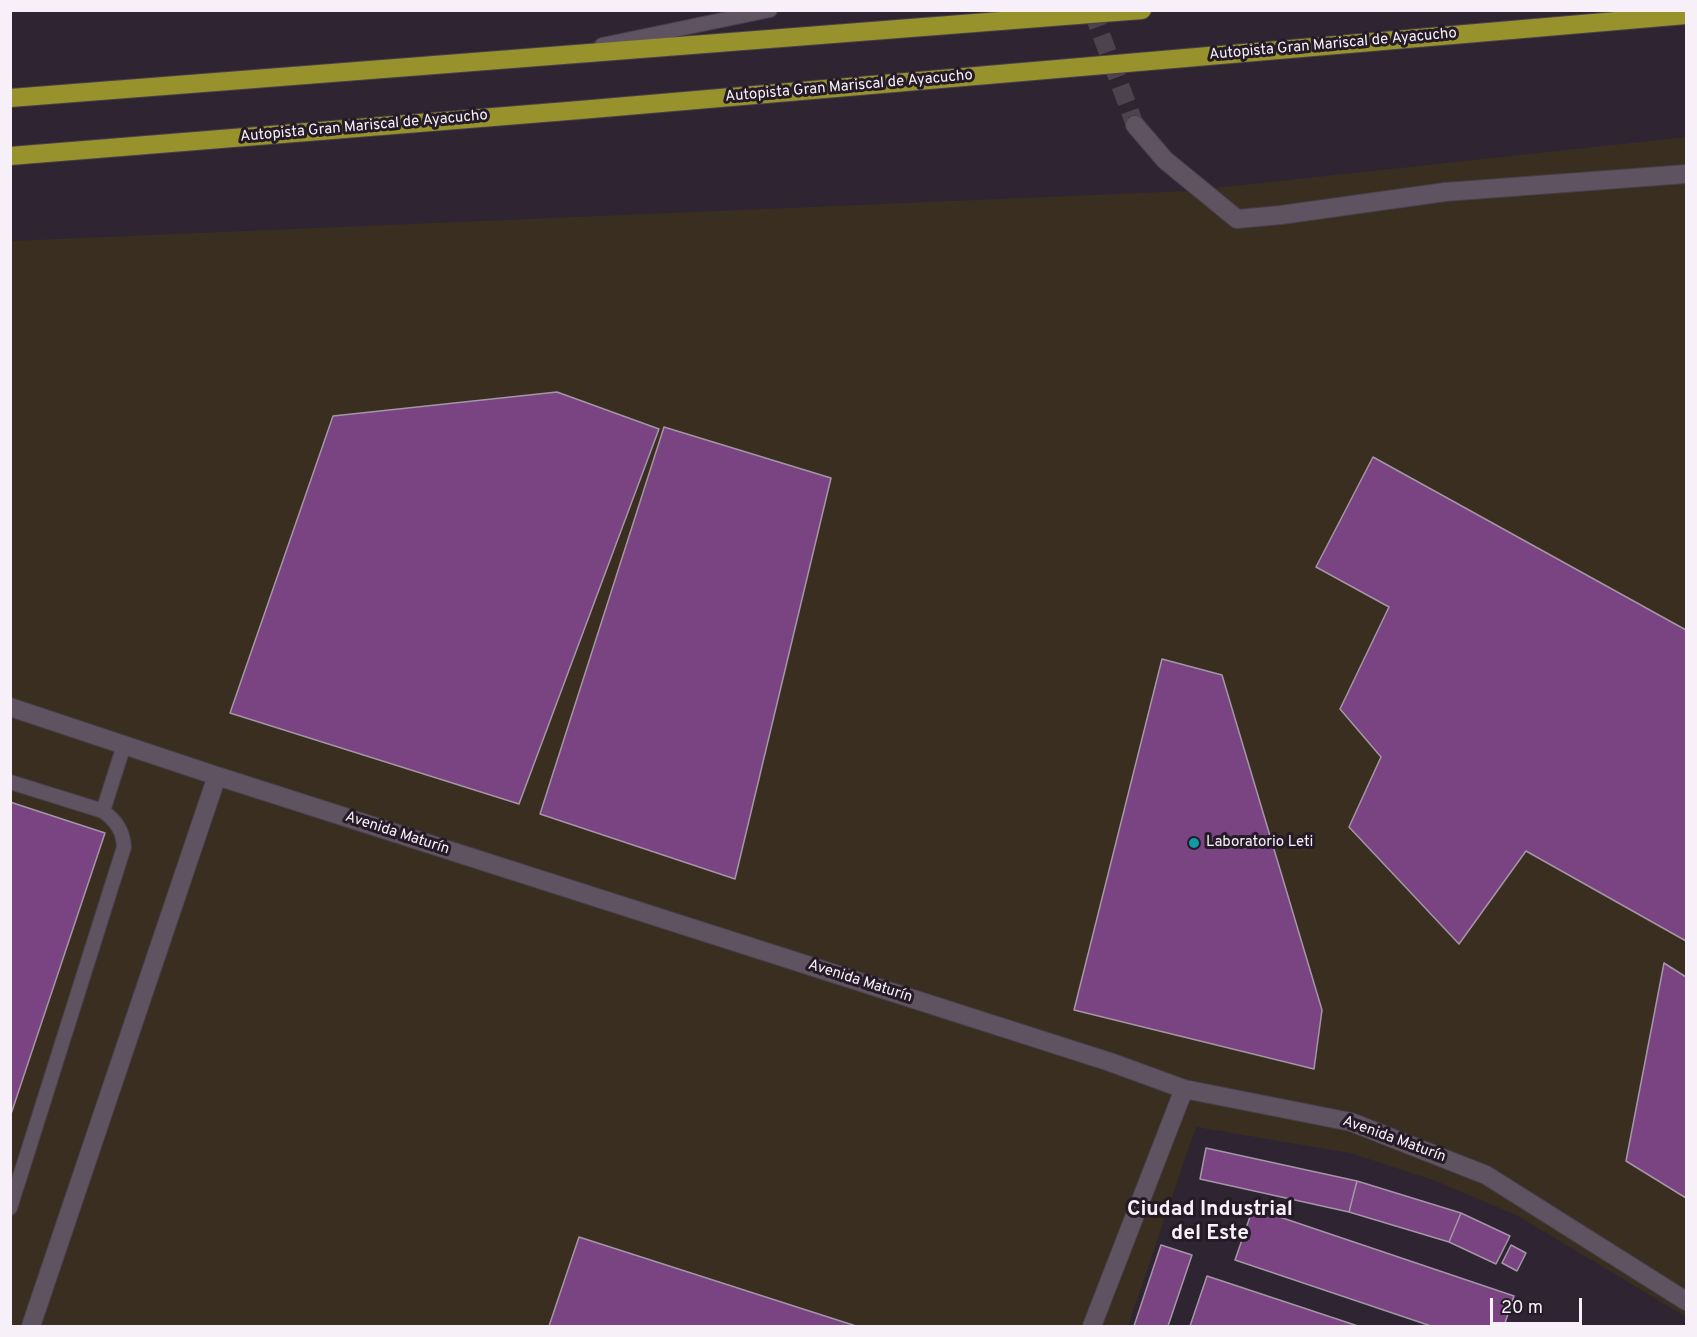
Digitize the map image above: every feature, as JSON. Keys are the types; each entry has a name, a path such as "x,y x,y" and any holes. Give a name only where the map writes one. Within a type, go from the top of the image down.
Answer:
{"highway":[{"path":"10,98 1142,10"},
{"name":"Autopista Gran Mariscal de Ayacucho","path":"10,156 604,108 1686,15"}],"street":[{"path":"1135,125 1165,160 1237,219 1445,192 1686,174"},
{"name":"Avenida Maturín","path":"10,706 217,776 1110,1062 1184,1089 1351,1122 1486,1175 1686,1301"},
{"path":"31,1326 217,776"},
{"path":"1092,1326 1184,1089"}],"lane":[{"path":"542,57 770,10"},
{"path":"103,811 124,745"},
{"path":"10,782 103,811 113,819 123,838 122,856 10,1208"}],"shaded area":[{"path":"1686,137 1686,1317 1518,1216 1436,1181 1350,1153 1196,1127 1128,1326 11,1326 10,241 1187,191"}],"building":[{"path":"557,392 659,429 519,804 230,713 333,416"},
{"path":"664,427 831,478 735,879 540,814"},
{"path":"1373,457 1686,630 1686,941 1526,851 1459,944 1349,827 1381,757 1340,709 1389,607 1316,567"},
{"name":"Laboratorio Leti","path":"1162,659 1222,675 1322,1010 1314,1069 1074,1010"},
{"path":"10,802 105,833 10,1117"},
{"path":"1664,963 1686,977 1686,1198 1626,1161"},
{"path":"1206,1148 1357,1181 1349,1212 1200,1179"},
{"path":"1357,1181 1461,1213 1449,1242 1349,1212"},
{"path":"1253,1208 1514,1296 1504,1326 1431,1326 1235,1260"},
{"path":"1461,1213 1510,1236 1496,1264 1449,1242"},
{"path":"579,1237 856,1326 549,1326"},
{"path":"1161,1245 1192,1255 1168,1326 1134,1326"},
{"path":"1511,1245 1526,1253 1517,1271 1502,1263"},
{"path":"1207,1276 1358,1326 1190,1326"}],"tunnel":[{"path":"1092,10 1135,125"}],"place":[{"name":"Laboratorio Leti","path":"1194,843"}],"district":[{"name":"Ciudad Industrial del Este","path":"1210,1223"}]}
